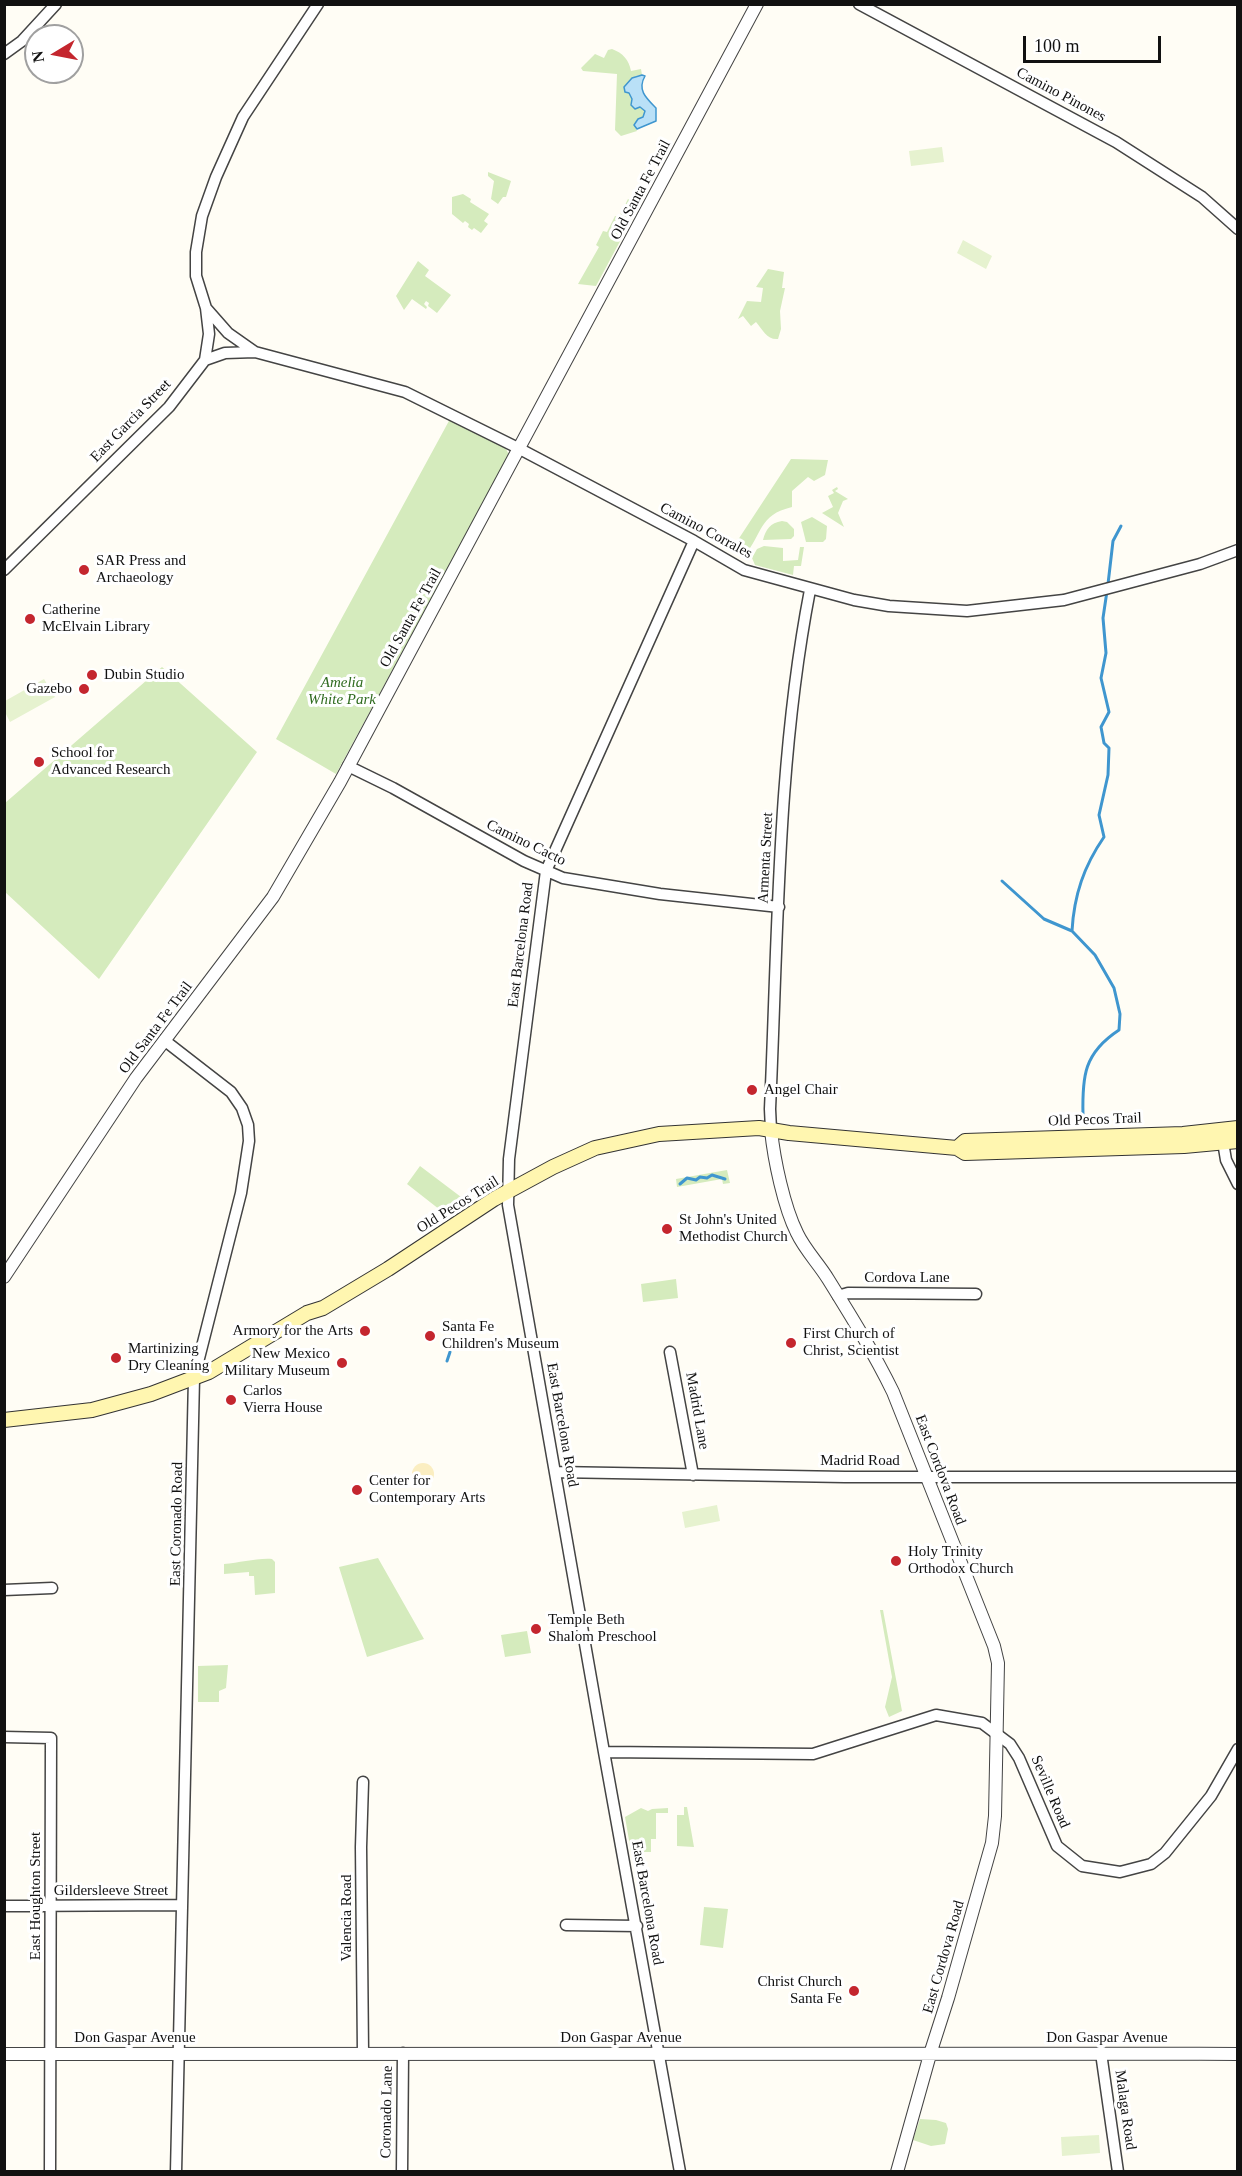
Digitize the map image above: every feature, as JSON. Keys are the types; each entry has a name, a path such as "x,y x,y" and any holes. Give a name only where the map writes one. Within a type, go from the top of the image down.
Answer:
{"main road":[{"name":"Old Pecos Trail","path":"4,1420 66,1414 121,1404 209,1372 307,1313 323,1308 414,1253 494,1199 582,1153 633,1139 681,1131 759,1128 957,1148 966,1153 982,1153 1184,1146 1222,1137 1238,1128"},
{"name":"Old Pecos Trail","path":"1222,1137 1238,1141"}],"street":[{"path":"4,54 22,41 56,4"},
{"path":"205,360 208,334 206,308 196,276 196,252 202,216 212,187 243,117 318,4"},
{"name":"Old Santa Fe Trail","path":"4,1277 127,1091 273,897 317,824 757,4"},
{"name":"Camino Pinones","path":"859,4 1116,142 1202,197 1238,230"},
{"name":"Camino Corrales","path":"206,308 228,333 255,352"},
{"name":"Camino Corrales","path":"205,360 225,353 255,352 405,392 518,448 744,570 810,590 889,606 967,611 1064,600 1200,564 1238,550"},
{"name":"East Garcia Street","path":"4,570 169,407 205,360"},
{"name":"East Barcelona Road","path":"680,2172 508,1205 509,1159 546,871 694,541"},
{"name":"Armenta Street","path":"771,1130 770,1109 784,799 797,660 810,590"},
{"name":"Camino Cacto","path":"348,766 393,788 442,818 563,878 660,894 779,907"},
{"name":"East Coronado Road","path":"164,1040 231,1092 242,1108 248,1125 247,1165 242,1193 194,1378 176,2172"},
{"name":"East Cordova Road","path":"771,1130 785,1195 798,1234 838,1296 893,1392 996,1655 997,1733 992,1843 897,2172"},
{"path":"1222,1137 1226,1160 1238,1184"},
{"name":"Cordova Lane","path":"838,1296 848,1293 976,1294"},
{"name":"Madrid Lane","path":"670,1352 693,1475"},
{"name":"Madrid Road","path":"555,1472 693,1475 1238,1477"},
{"path":"4,1590 52,1588"},
{"name":"Seville Road","path":"604,1752 813,1754 936,1715 982,1723 1010,1744 1019,1758 1057,1846 1082,1866 1120,1872 1150,1864 1165,1853 1211,1796 1238,1749"},
{"name":"East Houghton Street","path":"4,1737 51,1738 50,2172"},
{"name":"Valencia Road","path":"363,1782 361,1847 363,2053"},
{"name":"Gildersleeve Street","path":"4,1906 182,1905"},
{"path":"566,1925 637,1926"},
{"name":"Don Gaspar Avenue","path":"4,2054 178,2052 659,2054 917,2053 931,2051 1238,2054"},
{"name":"Coronado Lane","path":"402,2172 403,2053"},
{"name":"Malaga Road","path":"1101,2053 1118,2172"}],"green space":[{"path":"612,49 625,57 631,71 641,69 642,75 635,76 629,93 632,99 631,105 645,111 643,117 634,124 637,131 621,136 615,130 617,74 583,71 581,68 595,54 604,58 608,50"},
{"path":"942,147 944,162 911,166 909,151"},
{"path":"488,172 511,181 506,197 503,197 498,204 491,199 494,181 488,176"},
{"path":"463,194 471,199 470,202 489,214 484,221 488,224 481,233 474,228 472,230 468,227 469,224 465,221 463,223 452,214 452,197"},
{"path":"628,199 639,206 596,286 578,284 599,247 596,245 603,231 607,232 615,216 619,217"},
{"path":"963,240 992,256 986,269 957,253"},
{"path":"418,261 429,270 425,276 451,295 437,313 428,306 429,303 426,301 424,304 426,309 412,299 404,310 396,296"},
{"path":"768,269 784,272 782,288 785,288 780,311 781,329 778,339 768,336 756,322 751,326 743,316 738,319 747,301 761,302 763,288 756,287"},
{"name":"Amelia White Park","path":"450,419 505,447 509,455 336,774 276,739"},
{"path":"791,459 828,460 825,475 814,481 808,477 792,491 792,507 781,510 767,520 744,556 732,549"},
{"path":"837,487 835,491 848,499 843,501 838,513 844,527 822,513 833,507 828,496 834,493 832,490"},
{"path":"812,517 827,526 826,539 823,542 806,542 801,522"},
{"path":"782,521 787,522 794,529 794,536 791,539 763,540 769,527"},
{"path":"764,546 783,548 783,561 798,560 800,547 804,547 801,566 794,566 793,575 755,565 752,558 757,549"},
{"path":"162,667 257,752 99,979 5,892 5,803"},
{"path":"44,679 55,697 10,722 5,712 5,701"},
{"path":"420,1166 465,1200 444,1213 407,1184"},
{"path":"727,1170 730,1183 723,1184 722,1179 677,1187 676,1179"},
{"path":"676,1279 678,1298 643,1302 641,1284"},
{"path":"717,1505 720,1521 685,1528 682,1512"},
{"path":"378,1558 424,1639 367,1657 339,1567"},
{"path":"272,1559 275,1562 275,1593 255,1595 254,1576 249,1576 249,1572 224,1574 224,1564"},
{"path":"880,1610 883,1610 902,1711 889,1717 885,1707 892,1677"},
{"path":"527,1631 531,1653 505,1657 501,1635"},
{"path":"228,1665 226,1688 219,1691 219,1702 198,1702 198,1666"},
{"path":"684,1807 687,1807 694,1847 677,1846 677,1815 684,1815"},
{"path":"641,1808 648,1811 668,1808 668,1813 656,1813 656,1839 651,1839 651,1852 631,1852 625,1817"},
{"path":"704,1907 728,1909 723,1948 700,1945"},
{"path":"920,2119 946,2123 948,2129 945,2144 931,2146 913,2140"},
{"path":"1099,2135 1100,2153 1062,2156 1061,2137"}],"sand":[{"path":"423,1463 431,1466 434,1474 431,1482 423,1485 415,1482 412,1474 415,1466"}],"water":[{"path":"645,76 642,90 656,108 656,121 637,129 634,125 638,119 643,117 645,111 640,107 635,109 631,105 632,99 629,93 625,92 624,87 632,78"}],"waterway":[{"path":"1108,584 1113,541 1121,526"},
{"path":"1072,931 1081,881 1104,837 1099,815 1108,775 1109,748 1104,743 1101,727 1109,712 1101,678 1106,653 1103,618 1107,591"},
{"path":"1002,881 1044,919 1072,931 1095,955 1114,988 1120,1014 1119,1030 1098,1048 1088,1066 1083,1088 1083,1115"},
{"path":"680,1184 687,1178 696,1180 712,1175 725,1179"},
{"path":"447,1361 450,1352"}],"place":[{"name":"SAR Press and Archaeology","path":"84,570"},
{"name":"Catherine McElvain Library","path":"30,619"},
{"name":"Dubin Studio","path":"92,675"},
{"name":"Gazebo","path":"84,689"},
{"name":"School for Advanced Research","path":"39,762"},
{"name":"Angel Chair","path":"752,1090"},
{"name":"St John's United Methodist Church","path":"667,1229"},
{"name":"Armory for the Arts","path":"365,1331"},
{"name":"Santa Fe Children's Museum","path":"430,1336"},
{"name":"First Church of Christ, Scientist","path":"791,1343"},
{"name":"Martinizing Dry Cleaning","path":"116,1358"},
{"name":"New Mexico Military Museum","path":"342,1363"},
{"name":"Carlos Vierra House","path":"231,1400"},
{"name":"Center for Contemporary Arts","path":"357,1490"},
{"name":"Holy Trinity Orthodox Church","path":"896,1561"},
{"name":"Temple Beth Shalom Preschool","path":"536,1629"},
{"name":"Christ Church Santa Fe","path":"854,1991"}]}
